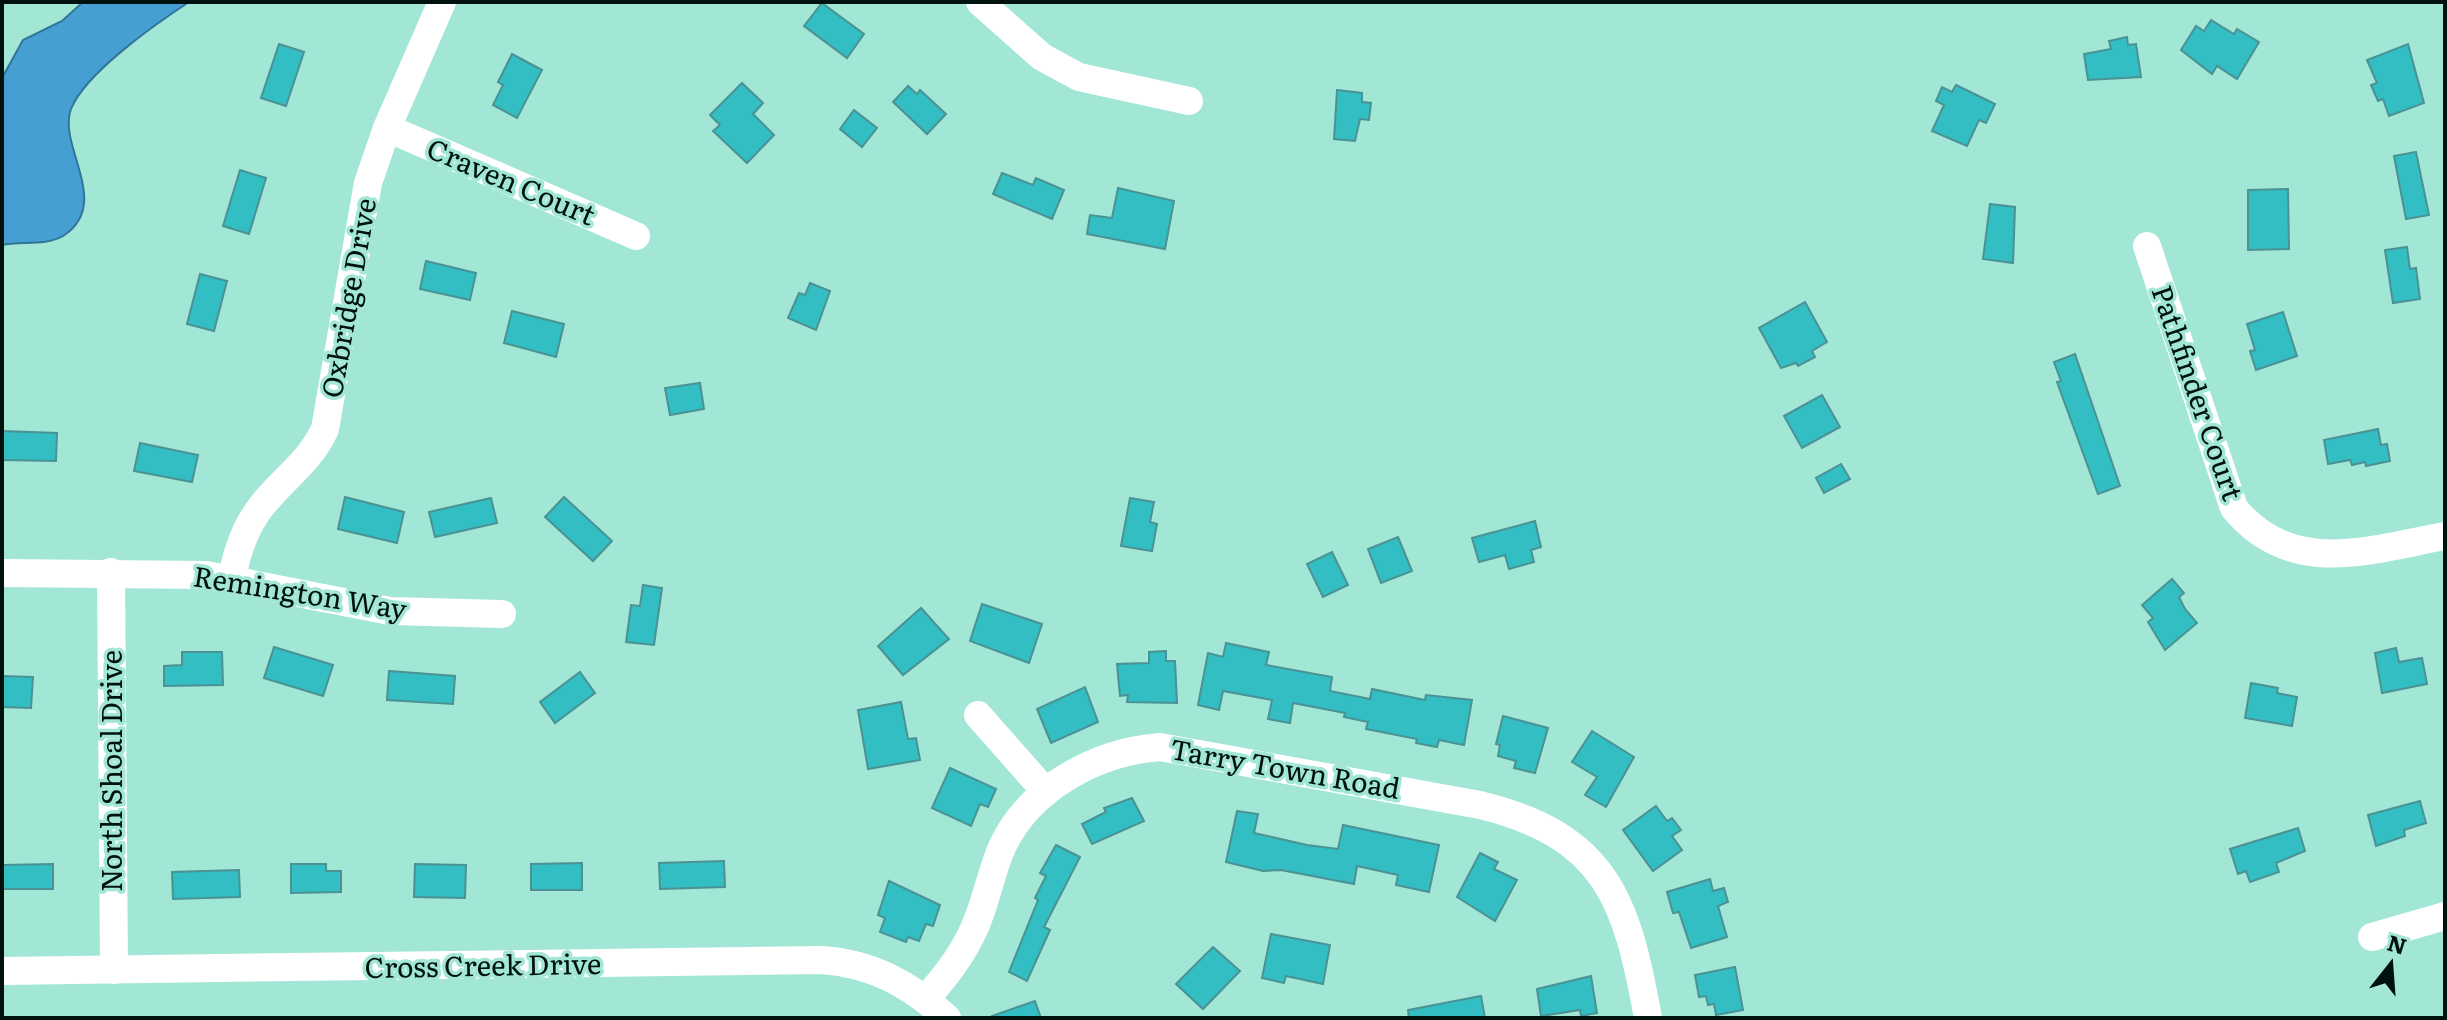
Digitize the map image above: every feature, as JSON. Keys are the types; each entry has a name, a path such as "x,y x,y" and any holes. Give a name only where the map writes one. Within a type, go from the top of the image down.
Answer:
{"street":[{"name":"Oxbridge Drive","path":"232,578 238,548 251,520 311,456 325,429 365,200 387,128 442,2"},
{"path":"980,2 1042,57 1079,77 1189,101"},
{"name":"Craven Court","path":"387,128 636,236"},
{"name":"Pathfinder Court","path":"2147,246 2234,508 2251,529 2299,551 2320,555 2351,553 2445,536"},
{"name":"Remington Way","path":"2,573 111,572 232,578 390,611 502,614"},
{"name":"North Shoal Drive","path":"111,572 114,970"},
{"path":"978,715 1046,792"},
{"name":"Tarry Town Road","path":"926,999 969,940 1003,844 1046,792 1091,762 1133,749 1160,747 1187,749 1480,805 1531,820 1572,845 1613,891 1629,927 1648,1018"},
{"path":"2372,937 2445,916"},
{"name":"Cross Creek Drive","path":"2,971 821,960 877,971 926,999 947,1018"}],"water":[{"path":"83,2 189,2 106,65 79,95 71,109 71,140 84,192 83,208 77,223 56,239 2,245 2,78 23,40 62,21"}],"building":[{"path":"822,3 864,34 847,58 804,26"},
{"path":"2211,20 2234,34 2237,29 2259,42 2237,79 2217,66 2212,74 2181,50 2196,26 2204,31"},
{"path":"2127,37 2128,45 2136,44 2141,77 2088,80 2084,54 2111,49 2109,41"},
{"path":"279,44 304,52 286,106 261,98"},
{"path":"2408,44 2424,103 2389,116 2383,99 2378,101 2371,85 2377,83 2367,60"},
{"path":"512,54 542,70 517,118 493,105 503,85 498,82"},
{"path":"742,83 763,103 753,114 774,135 747,163 713,131 720,125 710,115"},
{"path":"1956,85 1995,104 1986,123 1979,120 1967,146 1932,131 1944,105 1936,101 1942,87 1952,92"},
{"path":"908,86 917,94 920,90 946,114 927,134 893,102"},
{"path":"1337,90 1362,93 1362,102 1371,103 1369,120 1360,119 1355,141 1334,139"},
{"path":"854,110 877,128 862,147 840,129"},
{"path":"2416,152 2429,215 2406,219 2394,156"},
{"path":"240,170 266,178 249,234 223,226"},
{"path":"1002,173 1033,185 1036,178 1064,190 1052,219 993,194"},
{"path":"1118,188 1174,201 1165,249 1087,234 1090,215 1112,218"},
{"path":"2288,189 2289,249 2248,250 2248,190"},
{"path":"1990,204 2015,207 2013,263 1983,259"},
{"path":"2407,247 2410,269 2416,268 2420,299 2393,303 2385,250"},
{"path":"426,261 476,273 470,300 420,289"},
{"path":"200,274 227,281 214,331 187,324"},
{"path":"810,283 830,291 816,330 788,318 799,293 805,295"},
{"path":"1805,302 1827,342 1812,351 1815,357 1798,366 1796,363 1781,368 1759,328"},
{"path":"512,311 564,324 556,357 504,343"},
{"path":"2283,312 2297,356 2256,370 2250,351 2255,350 2247,324"},
{"path":"2075,354 2120,486 2098,494 2057,382 2061,381 2054,362"},
{"path":"700,383 704,409 670,415 665,388"},
{"path":"1822,395 1840,427 1802,448 1784,416"},
{"path":"2378,429 2381,445 2387,444 2390,461 2366,466 2365,462 2352,465 2350,460 2328,464 2324,440"},
{"path":"2,431 57,433 56,461 2,460"},
{"path":"140,443 198,455 192,482 134,471"},
{"path":"1841,464 1850,479 1824,493 1816,478"},
{"path":"345,497 404,512 397,543 338,529"},
{"path":"564,497 612,541 593,561 545,517"},
{"path":"491,498 497,523 435,537 429,512"},
{"path":"1130,498 1154,502 1150,522 1157,524 1152,551 1121,546"},
{"path":"1535,521 1541,547 1531,550 1534,562 1509,569 1505,555 1479,562 1472,538"},
{"path":"1398,537 1412,571 1381,583 1368,549"},
{"path":"1332,552 1348,585 1323,597 1307,564"},
{"path":"2172,579 2184,593 2179,597 2185,609 2197,623 2165,650 2148,622 2153,618 2142,605"},
{"path":"643,585 662,588 654,645 626,642 631,605 640,606"},
{"path":"982,604 1042,624 1029,663 970,641"},
{"path":"921,608 949,639 903,675 878,646"},
{"path":"1226,643 1269,652 1266,665 1332,677 1330,691 1370,699 1372,689 1425,700 1426,695 1472,700 1464,745 1439,740 1437,747 1416,743 1417,739 1366,729 1368,722 1344,717 1345,713 1293,703 1290,723 1268,719 1272,700 1223,691 1219,710 1198,705 1208,653 1223,657"},
{"path":"274,647 333,665 323,696 264,678"},
{"path":"2396,648 2399,662 2422,658 2427,684 2382,693 2375,653"},
{"path":"1166,651 1166,661 1175,661 1177,703 1127,702 1128,695 1120,696 1117,664 1149,663 1149,652"},
{"path":"182,652 222,652 223,685 164,686 164,666 182,665"},
{"path":"389,671 455,676 453,704 387,700"},
{"path":"580,672 595,693 555,723 540,702"},
{"path":"2,676 33,677 31,708 2,707"},
{"path":"2251,683 2278,688 2277,693 2297,697 2292,726 2245,718"},
{"path":"1085,687 1098,722 1051,743 1037,709"},
{"path":"901,702 908,739 916,738 920,760 868,769 858,710"},
{"path":"1503,716 1548,728 1535,773 1514,768 1516,761 1498,756 1500,745 1496,744"},
{"path":"1592,731 1634,757 1606,807 1585,795 1597,777 1572,762"},
{"path":"950,768 996,789 988,807 980,804 971,826 932,808"},
{"path":"1132,798 1144,821 1092,844 1082,824 1106,812 1104,808"},
{"path":"2420,801 2426,823 2404,830 2405,836 2376,846 2368,815"},
{"path":"1656,806 1667,821 1672,818 1681,830 1672,836 1682,850 1653,871 1623,830"},
{"path":"1237,811 1258,814 1254,833 1307,845 1338,849 1343,825 1439,845 1429,892 1396,885 1398,875 1357,866 1354,884 1281,870 1263,871 1226,862"},
{"path":"2298,828 2305,851 2276,863 2279,872 2250,882 2246,871 2238,874 2230,849"},
{"path":"1056,845 1080,857 1044,927 1050,930 1027,981 1009,972 1046,876 1040,873"},
{"path":"1480,853 1498,862 1494,869 1517,880 1495,921 1457,897"},
{"path":"724,861 725,887 660,889 659,863"},
{"path":"582,863 582,890 531,890 531,864"},
{"path":"53,864 53,889 2,889 2,865"},
{"path":"291,864 326,864 326,871 341,871 341,892 291,893"},
{"path":"415,864 466,865 465,898 414,897"},
{"path":"239,870 240,897 173,899 172,872"},
{"path":"1710,879 1713,891 1724,888 1728,902 1718,906 1727,937 1691,948 1679,912 1673,913 1667,892"},
{"path":"889,881 940,905 933,926 926,924 919,941 908,937 906,942 880,932 885,918 878,915"},
{"path":"1271,934 1330,945 1323,984 1286,976 1284,983 1262,978"},
{"path":"1213,947 1240,971 1203,1009 1176,984"},
{"path":"1735,967 1743,1010 1716,1015 1714,1004 1708,1005 1706,996 1699,997 1695,975"},
{"path":"1591,976 1597,1013 1581,1016 1580,1010 1541,1016 1537,989"},
{"path":"1481,996 1485,1018 1409,1018 1408,1010"},
{"path":"1035,1001 1041,1018 992,1016"}]}
